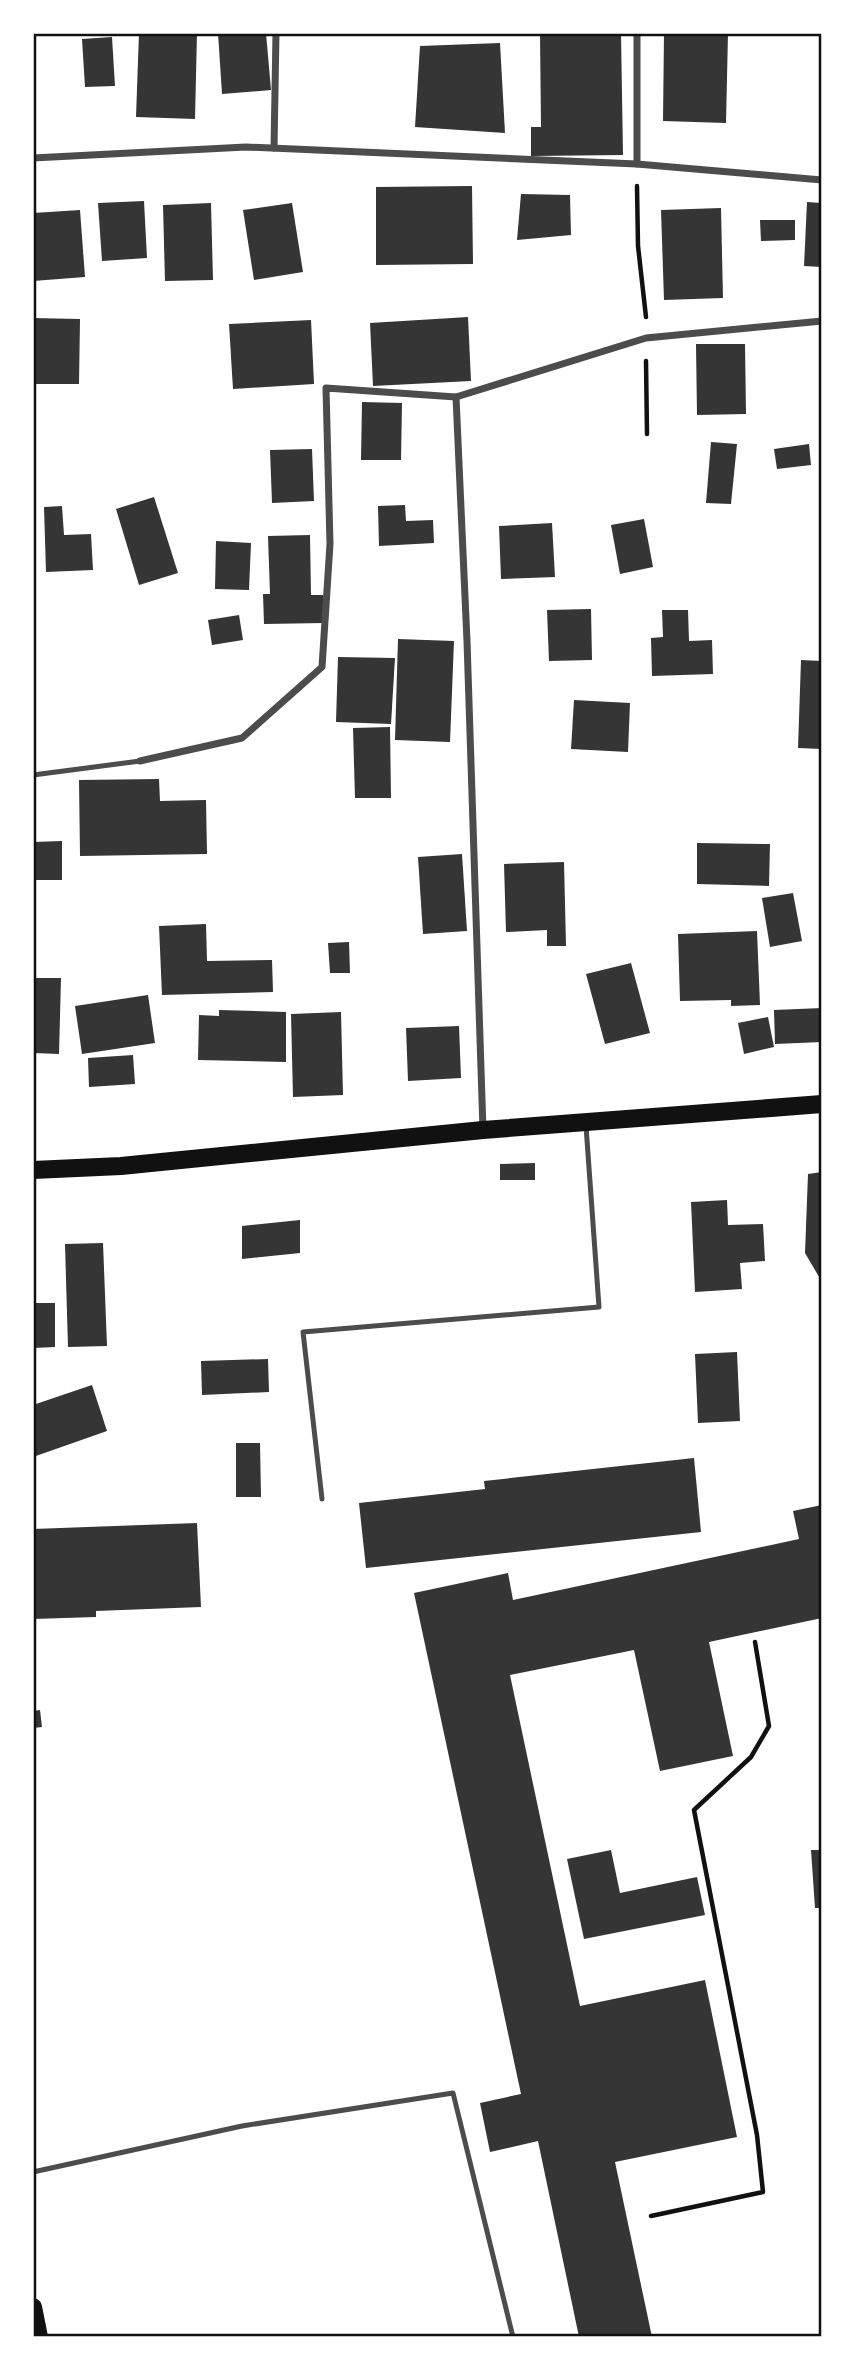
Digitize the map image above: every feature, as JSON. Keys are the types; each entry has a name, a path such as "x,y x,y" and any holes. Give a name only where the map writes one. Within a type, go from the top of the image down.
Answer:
{"main road":[{"path":"33,1170 121,1166 483,1130 822,1104"},
{"path":"33,2307 39,2337"}],"street":[{"path":"274,148 276,33"},
{"path":"637,33 637,164"},
{"path":"33,158 246,147 637,164 822,180"},
{"path":"140,761 242,738 322,667 330,544 326,388 456,397 646,338 822,321"},
{"path":"456,397 483,1130"}],"lane":[{"path":"33,775 140,761"},
{"path":"322,1499 303,1332 599,1307 585,1123"},
{"path":"33,2172 242,2126 453,2093 513,2337"}],"path":[{"path":"637,164 638,246 646,338 647,434"},
{"path":"651,2216 763,2192 757,2135 694,1810 751,1757 769,1726 755,1642"}],"building":[{"path":"139,33 197,33 195,119 136,117"},
{"path":"218,33 266,33 271,90 222,94"},
{"path":"540,33 621,33 623,155 531,156 531,127 541,127"},
{"path":"664,33 728,33 726,123 663,121"},
{"path":"112,37 115,86 85,87 82,39"},
{"path":"500,43 505,133 415,127 420,46"},
{"path":"472,186 473,264 376,265 376,187"},
{"path":"521,194 570,195 571,235 517,240"},
{"path":"144,201 147,258 102,261 98,203"},
{"path":"807,202 822,203 822,267 804,266"},
{"path":"211,203 213,280 165,281 163,205"},
{"path":"292,203 303,272 254,280 243,210"},
{"path":"721,208 723,298 664,300 661,210"},
{"path":"80,210 85,277 33,281 33,213"},
{"path":"760,220 795,220 795,240 761,241"},
{"path":"468,317 471,381 373,386 370,323"},
{"path":"33,318 80,319 79,384 33,384"},
{"path":"311,320 314,384 233,389 229,324"},
{"path":"696,344 745,344 746,414 697,415"},
{"path":"362,402 402,403 401,460 361,460"},
{"path":"711,442 737,444 731,504 706,503"},
{"path":"809,444 811,465 777,469 774,449"},
{"path":"312,449 314,501 272,503 270,450"},
{"path":"154,497 178,573 139,585 116,509"},
{"path":"405,505 406,521 433,520 434,543 379,546 378,506"},
{"path":"62,506 64,535 91,534 93,570 46,572 44,507"},
{"path":"644,519 653,567 620,574 611,525"},
{"path":"552,523 555,577 501,579 499,526"},
{"path":"310,535 311,595 323,595 324,623 264,624 263,594 270,594 268,536"},
{"path":"216,541 251,543 249,590 215,589"},
{"path":"591,609 592,660 549,661 547,610"},
{"path":"662,610 688,610 689,641 712,640 713,674 652,676 651,638 663,637"},
{"path":"239,615 243,640 212,645 208,620"},
{"path":"398,639 454,641 450,742 395,740"},
{"path":"338,657 395,658 391,724 336,722"},
{"path":"801,660 822,661 822,749 798,748"},
{"path":"574,700 630,703 628,752 571,749"},
{"path":"390,727 391,798 355,798 353,728"},
{"path":"159,779 160,801 206,800 207,854 80,856 79,780"},
{"path":"62,841 62,880 33,880 33,842"},
{"path":"697,843 770,844 769,886 697,884"},
{"path":"462,854 467,931 423,934 418,857"},
{"path":"564,862 566,946 547,946 547,930 506,932 504,864"},
{"path":"793,893 802,941 770,947 762,898"},
{"path":"206,924 207,961 272,960 273,992 162,995 159,926"},
{"path":"757,931 760,1005 731,1006 731,1000 680,1001 678,934"},
{"path":"349,942 350,973 330,973 328,943"},
{"path":"631,963 650,1033 605,1044 586,974"},
{"path":"33,978 61,978 59,1054 33,1053"},
{"path":"148,995 155,1043 82,1054 75,1006"},
{"path":"822,1008 822,1042 775,1044 774,1010"},
{"path":"219,1010 286,1012 286,1062 198,1060 199,1015 219,1016"},
{"path":"341,1012 343,1095 293,1097 291,1014"},
{"path":"768,1017 774,1047 744,1054 738,1023"},
{"path":"459,1026 461,1078 408,1081 406,1028"},
{"path":"133,1055 135,1084 89,1087 88,1058"},
{"path":"535,1163 535,1180 500,1180 500,1164"},
{"path":"822,1172 822,1282 805,1253 808,1174"},
{"path":"727,1200 728,1225 763,1224 765,1261 740,1263 742,1289 695,1292 691,1202"},
{"path":"300,1220 300,1253 242,1259 242,1226"},
{"path":"103,1243 107,1346 68,1347 65,1244"},
{"path":"33,1303 55,1303 55,1347 33,1348"},
{"path":"737,1352 740,1421 698,1423 695,1354"},
{"path":"268,1359 269,1392 202,1395 201,1361"},
{"path":"92,1385 107,1431 33,1457 33,1405"},
{"path":"236,1443 260,1443 261,1497 236,1497"},
{"path":"694,1458 701,1532 366,1568 359,1503 485,1489 484,1481"},
{"path":"822,1505 822,1618 709,1642 733,1756 660,1771 634,1650 510,1675 580,2006 705,1980 737,2137 615,2162 652,2337 579,2337 538,2141 490,2152 480,2103 521,2094 414,1593 508,1573 513,1600 799,1539 793,1511"},
{"path":"197,1523 201,1607 96,1611 96,1617 33,1619 33,1529"},
{"path":"40,1710 42,1727 33,1728 33,1711"},
{"path":"611,1850 620,1893 697,1877 705,1915 584,1939 567,1859"},
{"path":"811,1850 822,1850 822,1908 815,1908"}]}
